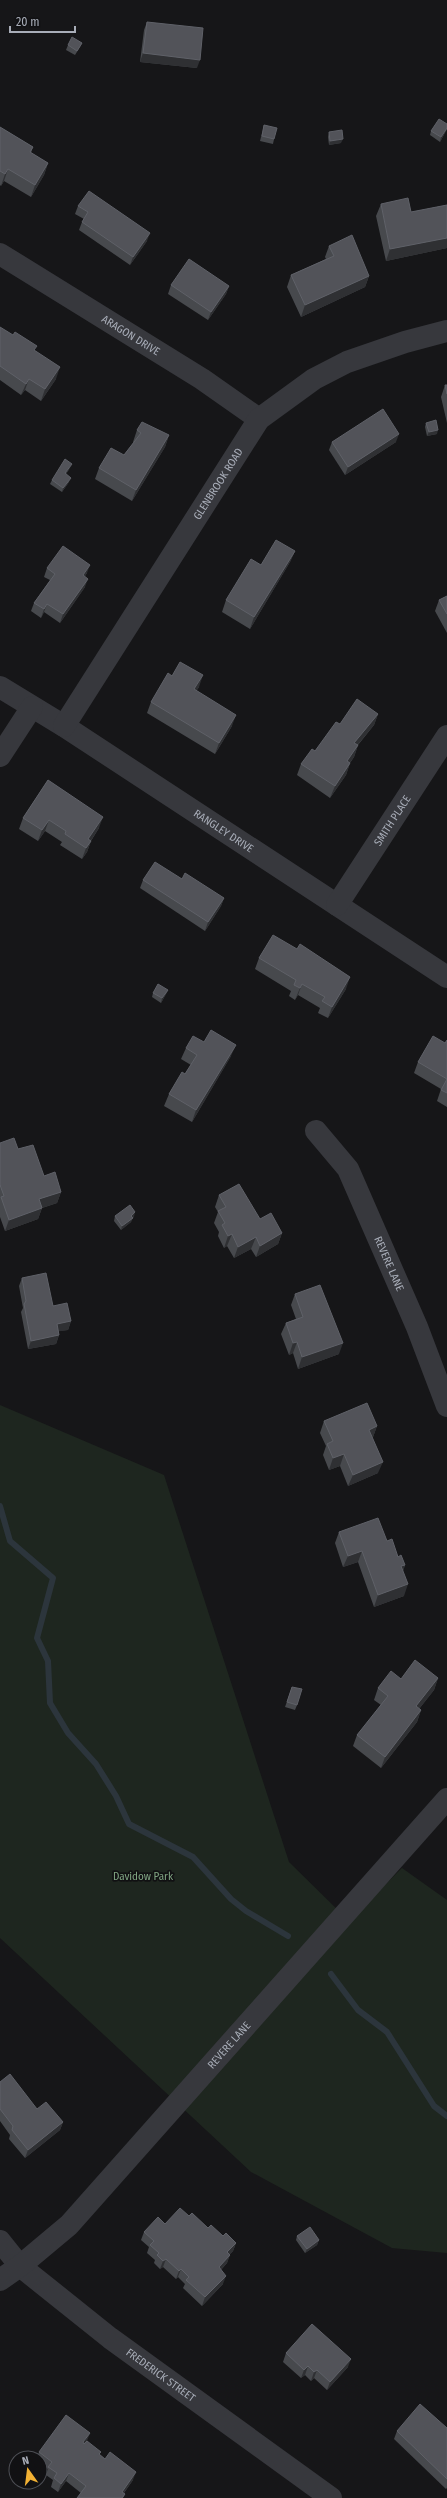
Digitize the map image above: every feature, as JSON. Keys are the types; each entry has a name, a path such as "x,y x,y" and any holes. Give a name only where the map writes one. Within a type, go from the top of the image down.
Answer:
{"street":[{"name":"ARAGON DRIVE","path":"0,254 202,379 259,419"},
{"name":"GLENBROOK ROAD","path":"64,726 259,419 314,379 347,362 405,342 447,331"},
{"name":"RANGLEY DRIVE","path":"0,687 64,726 447,977"},
{"path":"0,756 32,707"},
{"name":"SMITH PLACE","path":"337,904 447,736"},
{"name":"REVERE LANE","path":"316,1131 348,1169 416,1327 447,1406"},
{"name":"REVERE LANE","path":"0,2280 20,2266 69,2225 447,1800"},
{"name":"FREDERICK STREET","path":"0,2241 20,2266 110,2338 331,2498"}],"green space":[{"name":"Davidow Park","path":"0,1405 164,1475 289,1862 349,1921 402,1868 447,1900 447,2253 392,2248 251,2172 0,1938"}],"building":[{"path":"147,22 203,28 200,60 143,53"},
{"path":"72,37 82,43 77,51 68,45"},
{"path":"439,119 447,124 447,128 441,137 431,131"},
{"path":"264,125 277,128 274,139 262,136"},
{"path":"0,127 33,147 30,152 48,163 35,185 8,169 5,174 0,171"},
{"path":"342,130 343,139 330,141 329,132"},
{"path":"89,191 150,233 133,257 82,222 88,212 78,206"},
{"path":"408,198 411,212 447,205 447,238 390,249 381,204"},
{"path":"352,235 369,276 305,305 291,275 334,256 329,246"},
{"path":"189,259 229,286 211,312 171,285"},
{"path":"0,327 13,335 15,332 37,346 34,350 60,367 45,389 29,379 26,384 0,366"},
{"path":"383,409 399,434 348,467 332,442"},
{"path":"436,420 438,430 429,432 426,423"},
{"path":"142,422 169,435 136,490 99,468 111,448 124,455 141,433 137,430"},
{"path":"65,459 72,464 65,473 71,478 63,488 52,480"},
{"path":"276,540 295,551 254,617 226,600 251,559 261,565"},
{"path":"63,546 90,565 83,575 88,579 63,614 47,604 44,609 34,603 55,574 47,568"},
{"path":"447,596 447,614 439,600"},
{"path":"180,662 203,675 194,689 236,715 219,743 151,702 168,673 172,676"},
{"path":"357,699 378,714 354,743 358,745 347,761 350,763 335,786 301,764 312,749 315,751 336,722 340,724"},
{"path":"48,780 103,817 88,839 91,841 86,848 65,834 66,831 49,820 42,830 23,818"},
{"path":"155,862 182,879 185,873 224,898 208,922 143,880"},
{"path":"273,935 297,949 300,944 350,977 332,1007 322,1001 325,997 302,984 300,988 294,985 296,980 259,958"},
{"path":"158,984 168,990 162,998 153,993"},
{"path":"211,1030 236,1045 196,1110 169,1094 182,1072 185,1074 197,1055 186,1048 193,1036 204,1042"},
{"path":"433,1036 445,1043 447,1040 447,1079 418,1062"},
{"path":"447,1079 447,1093 441,1090"},
{"path":"14,1138 18,1149 33,1145 44,1176 55,1172 61,1192 39,1199 42,1208 9,1220 1,1197 4,1196 0,1185 0,1143"},
{"path":"239,1184 260,1219 271,1213 282,1233 260,1246 256,1237 238,1247 232,1234 228,1236 222,1225 225,1223 218,1211 226,1207 219,1195"},
{"path":"130,1205 135,1212 131,1216 133,1218 122,1226 115,1216"},
{"path":"46,1273 53,1306 67,1303 71,1321 57,1324 59,1335 31,1341 24,1304 26,1301 22,1278"},
{"path":"320,1285 343,1343 302,1357 297,1342 293,1343 286,1323 303,1317 295,1294"},
{"path":"367,1403 377,1426 369,1430 383,1462 353,1475 344,1454 333,1458 327,1444 333,1441 324,1421"},
{"path":"378,1518 387,1541 392,1539 398,1557 401,1555 405,1565 401,1566 408,1584 378,1595 362,1551 348,1556 339,1532"},
{"path":"415,1660 438,1678 416,1706 421,1710 385,1757 357,1735 388,1696 378,1688 391,1671 401,1679"},
{"path":"292,1687 302,1689 297,1705 287,1702"},
{"path":"10,2074 37,2109 46,2102 63,2122 28,2150 12,2130 13,2126 0,2109 0,2082"},
{"path":"180,2208 189,2216 192,2213 208,2228 211,2225 223,2236 226,2233 236,2243 227,2252 230,2255 219,2267 226,2276 205,2297 186,2280 189,2277 181,2269 179,2271 166,2259 163,2261 157,2255 159,2253 150,2245 154,2241 144,2232 158,2217 165,2224"},
{"path":"310,2227 319,2240 307,2249 297,2236"},
{"path":"312,2324 351,2359 330,2382 317,2370 314,2372 308,2366 304,2370 286,2353"},
{"path":"420,2404 447,2428 447,2479 397,2431"},
{"path":"66,2415 90,2433 83,2442 84,2444 87,2441 101,2452 99,2454 105,2459 110,2452 136,2472 122,2492 125,2494 122,2498 77,2498 86,2486 69,2473 61,2484 54,2478 57,2473 48,2467 52,2462 48,2459 48,2450 40,2450"}],"waterway":[{"path":"0,1506 10,1541 53,1578 37,1638 48,1661 50,1703 68,1733 96,1764 116,1796 129,1824 193,1857 231,1899 246,1911 288,1936"},
{"path":"331,1974 358,2010 387,2032 434,2106 447,2116"}]}
